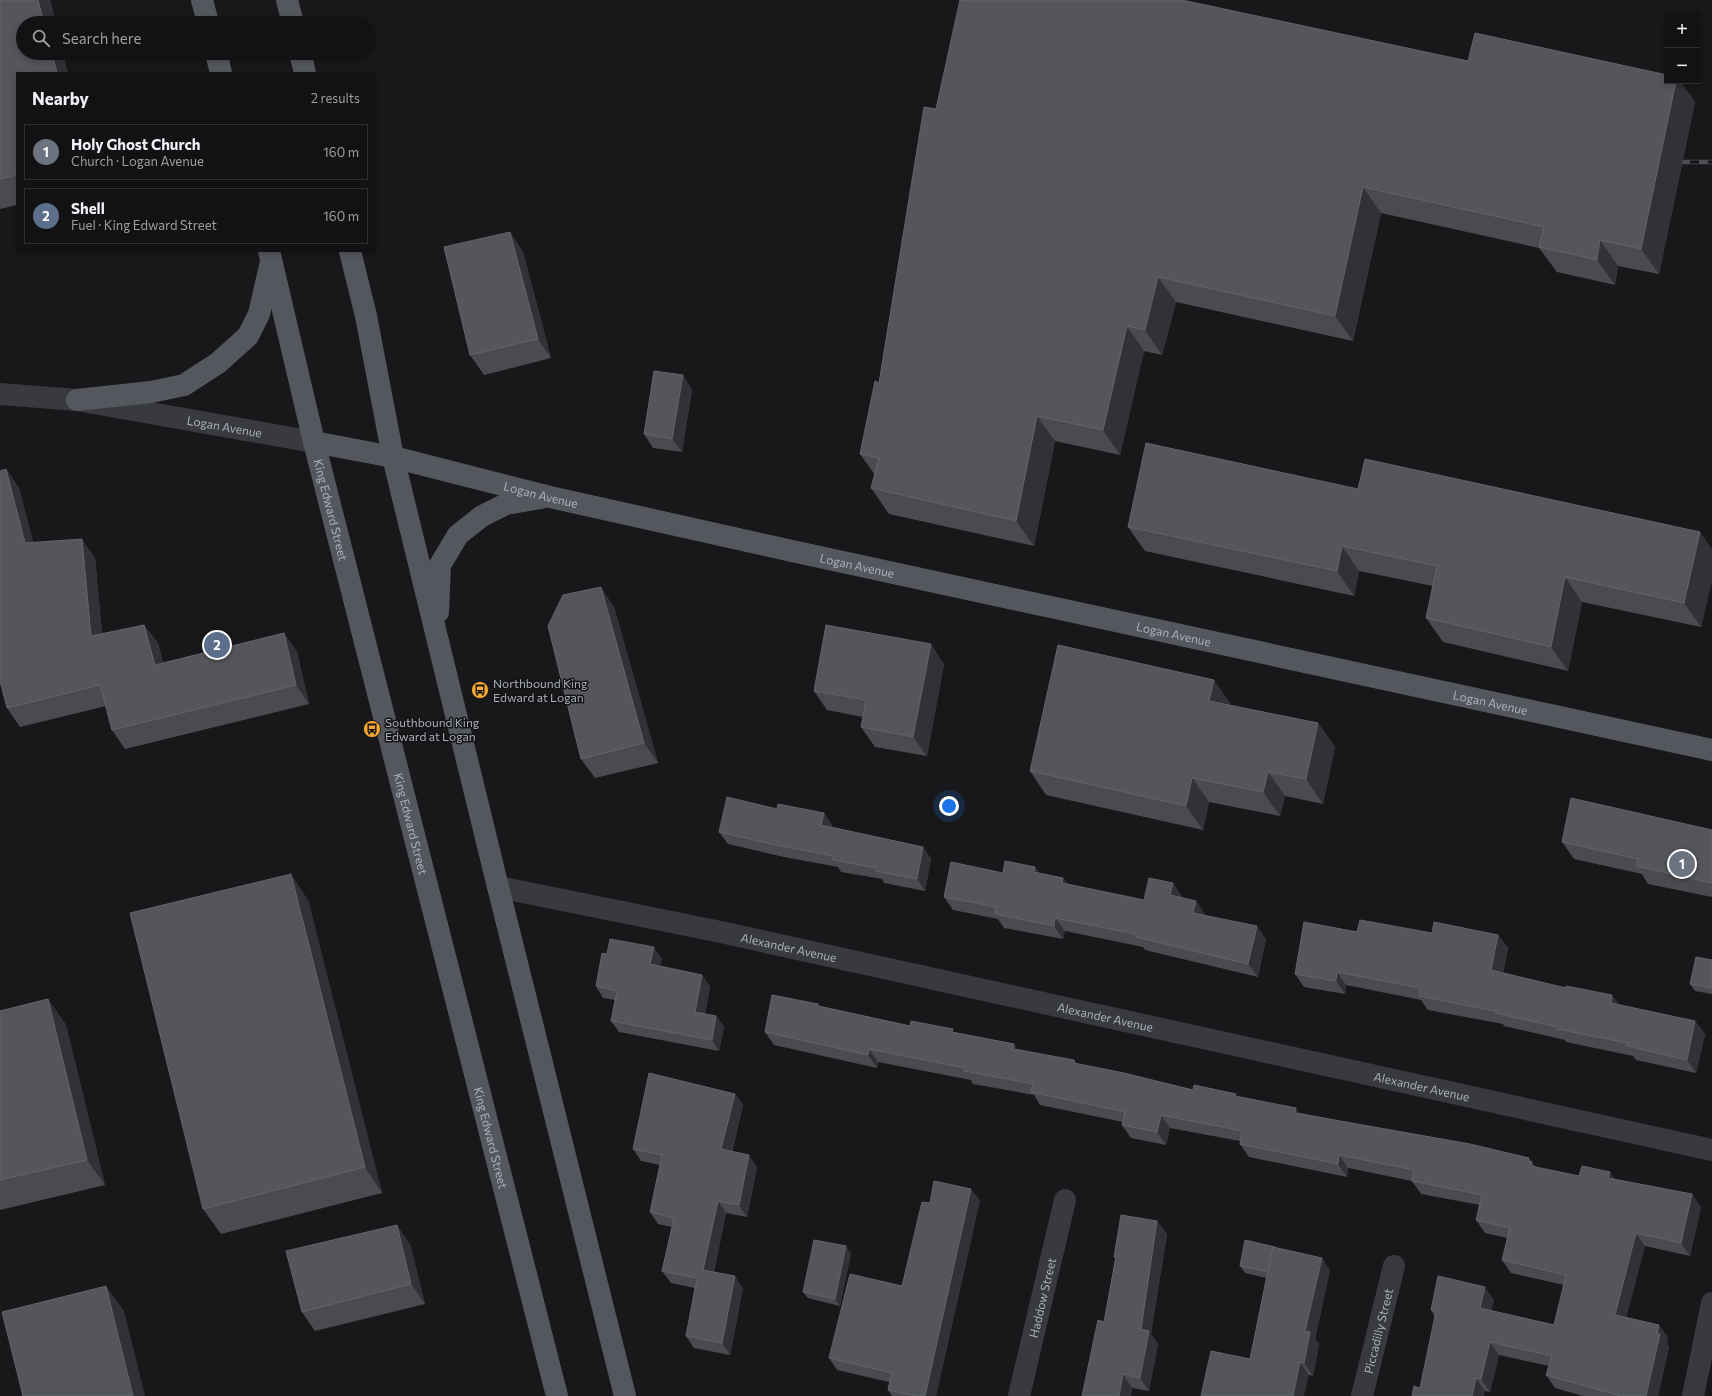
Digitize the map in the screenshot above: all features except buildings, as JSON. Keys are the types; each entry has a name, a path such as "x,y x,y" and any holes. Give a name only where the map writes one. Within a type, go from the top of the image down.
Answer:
{"main road":[{"path":"202,0 206,16"},
{"path":"287,0 291,16"},
{"path":"218,60 221,72"},
{"path":"302,60 305,72"},
{"path":"350,252 366,316 393,457 498,887 625,1396"},
{"path":"77,400 151,392 184,385 218,363 248,336 259,314 270,256"},
{"name":"King Edward Street","path":"270,256 314,442 557,1396"},
{"name":"Logan Avenue","path":"314,442 393,457 550,497 1712,750"},
{"path":"437,638 440,565 458,535 482,516 506,504 550,497"}],"street":[{"name":"Logan Avenue","path":"0,394 77,400 314,442"},
{"name":"Alexander Avenue","path":"498,887 716,931 1712,1150"},
{"name":"Haddow Street","path":"1019,1396 1065,1200"},
{"name":"Piccadilly Street","path":"1362,1396 1394,1266"},
{"path":"1693,1396 1712,1303"}],"railway":[{"path":"1672,162 1712,162"}],"place":[{"name":"Shell","path":"217,645"},
{"name":"Northbound King Edward at Logan","path":"480,690"},
{"name":"Southbound King Edward at Logan","path":"372,729"},
{"name":"Holy Ghost Church","path":"1682,864"}]}
